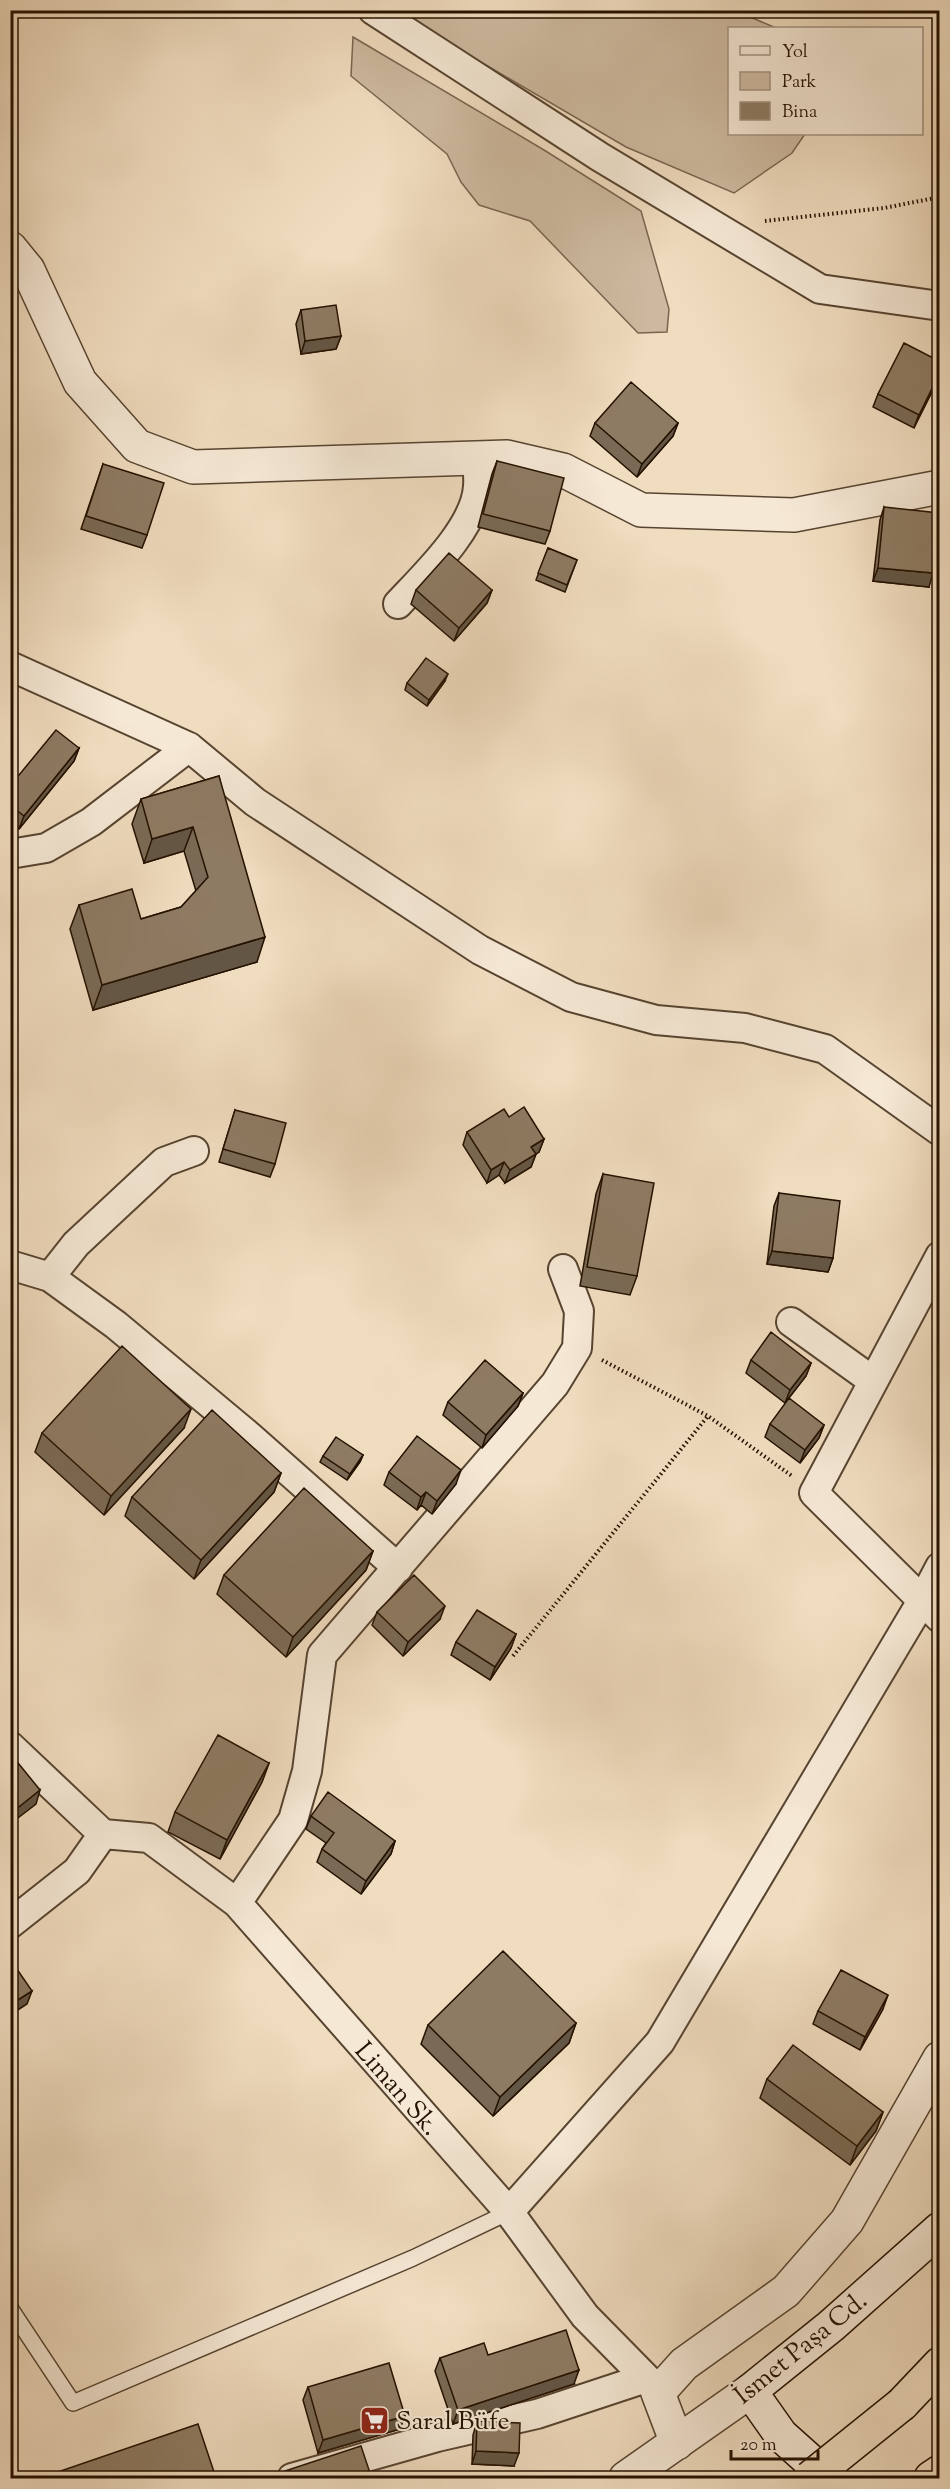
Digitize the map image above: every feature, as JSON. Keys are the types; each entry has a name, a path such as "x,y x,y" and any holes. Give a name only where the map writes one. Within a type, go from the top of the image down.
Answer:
{"highway":[{"path":"810,2478 902,2404 939,2364"},
{"path":"931,2478 939,2472"}],"street":[{"path":"373,10 600,157 820,289 939,306"},
{"path":"10,248 28,270 80,382 137,446 192,468 507,458 563,470 641,510 795,515 939,487"},
{"path":"398,604 444,554 467,521 478,488 477,458"},
{"path":"10,666 189,747 255,802 284,822 480,950 561,992 571,997 656,1020 745,1028 825,1049 939,1131"},
{"path":"10,854 46,848 91,822 189,747"},
{"path":"50,1277 76,1244 164,1162 194,1151"},
{"path":"931,1610 814,1493 939,1256"},
{"path":"10,1265 50,1277 116,1325 249,1437 398,1568"},
{"path":"237,1904 293,1820 307,1771 322,1655 555,1384 578,1348 579,1311 563,1269"},
{"path":"791,1322 873,1381"},
{"path":"509,2212 660,2042 931,1610 939,1567"},
{"path":"10,1746 103,1834 77,1870 10,1924"},
{"name":"Liman Sk.","path":"103,1834 149,1838 237,1904 509,2212 585,2316 652,2385"},
{"path":"292,2478 437,2437 652,2385 786,2291 847,2222 939,2058"},
{"name":"İsmet Paşa Cd.","path":"626,2478 750,2391 831,2326 939,2229"},
{"path":"652,2385 677,2442"},
{"path":"750,2391 781,2435 829,2478"}],"lane":[{"path":"10,2308 73,2403 413,2258 509,2212"}],"path":[{"path":"716,227 884,208 939,197"},
{"path":"578,1348 708,1416 814,1493"},
{"path":"513,1656 708,1416"}],"green space":[{"path":"401,11 736,11 774,27 728,27 728,135 804,135 792,153 734,193 626,147 438,37"},
{"path":"353,37 544,150 641,211 669,309 667,332 638,333 530,221 479,205 461,182 447,154 351,76"}],"building":[{"path":"336,305 341,336 305,341 301,310"},
{"path":"904,343 939,361 939,374 919,415 878,394"},
{"path":"631,382 678,423 642,464 595,423"},
{"path":"497,461 564,478 550,531 483,514"},
{"path":"103,464 164,483 147,535 86,516"},
{"path":"884,507 939,513 933,573 878,568"},
{"path":"548,548 577,560 567,585 538,573"},
{"path":"449,553 492,590 459,628 416,590"},
{"path":"426,658 448,674 429,700 407,683"},
{"path":"56,730 79,748 24,816 10,805 10,786"},
{"path":"219,776 265,937 102,985 79,905 132,889 141,919 181,907 208,877 193,827 152,839 141,799"},
{"path":"524,1107 544,1139 531,1147 536,1154 510,1170 504,1162 491,1170 467,1132 504,1109 509,1117"},
{"path":"235,1110 286,1123 275,1164 223,1149"},
{"path":"603,1174 654,1183 637,1276 587,1267"},
{"path":"779,1193 840,1201 833,1258 772,1251"},
{"path":"771,1332 811,1363 790,1390 751,1360"},
{"path":"122,1346 191,1409 111,1496 42,1433"},
{"path":"485,1360 523,1393 486,1435 448,1402"},
{"path":"789,1398 824,1425 805,1450 770,1424"},
{"path":"212,1410 281,1473 201,1560 132,1497"},
{"path":"417,1436 461,1470 437,1501 426,1492 421,1497 389,1472"},
{"path":"336,1437 363,1455 350,1474 323,1456"},
{"path":"304,1488 373,1551 293,1637 224,1575"},
{"path":"414,1575 445,1606 408,1642 377,1612"},
{"path":"477,1610 516,1634 495,1667 456,1642"},
{"path":"218,1735 269,1763 227,1840 175,1812"},
{"path":"10,1753 40,1790 10,1814"},
{"path":"328,1792 395,1841 366,1881 322,1849 334,1833 311,1816"},
{"path":"503,1951 576,2023 500,2097 428,2025"},
{"path":"10,1959 32,1991 10,2005"},
{"path":"841,1970 888,1995 865,2037 818,2011"},
{"path":"793,2045 883,2112 857,2146 767,2079"},
{"path":"566,2330 579,2370 458,2410 440,2358 484,2343 488,2355"},
{"path":"389,2363 405,2416 323,2440 308,2387"},
{"path":"477,2421 520,2423 519,2453 476,2451"},
{"path":"198,2424 215,2475 203,2478 50,2478 49,2475"},
{"path":"361,2446 370,2473 354,2478 287,2478 285,2471"}],"place":[{"name":"Saral Büfe","path":"375,2420"}]}
